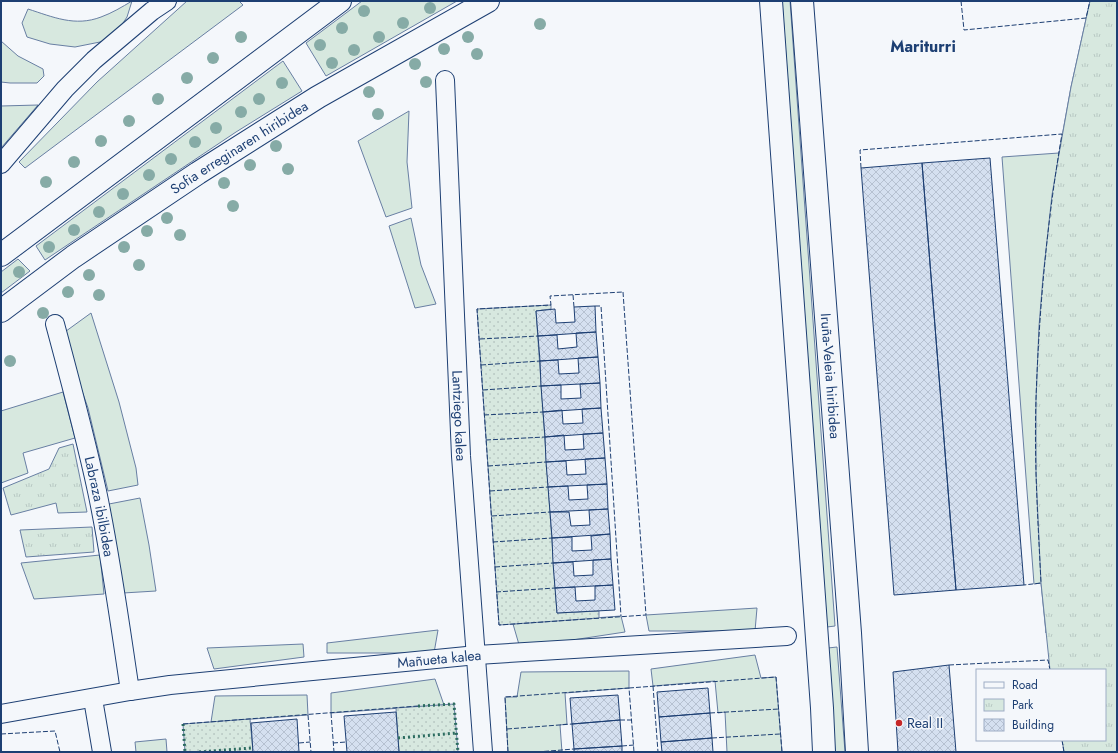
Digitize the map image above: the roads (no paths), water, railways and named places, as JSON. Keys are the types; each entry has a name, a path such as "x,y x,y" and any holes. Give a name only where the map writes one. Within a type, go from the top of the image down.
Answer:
{"street":[{"path":"1,164 64,90 94,60 166,1"},
{"path":"1,255 340,1"},
{"name":"Sofia erreginaren hiribidea","path":"1,311 73,257 198,173 318,97 488,1"},
{"path":"771,1 824,752"},
{"name":"Iruña-Veleia hiribidea","path":"802,1 848,609 857,752"},
{"name":"Lantziego kalea","path":"445,80 461,456 484,752"},
{"name":"Labraza ibilbidea","path":"55,324 81,419 97,492 130,691"},
{"name":"Mañueta kalea","path":"1,714 170,685 477,655 787,636"},
{"path":"93,699 102,752"}],"place":[{"name":"Real II","path":"899,723"}],"district":[{"name":"Mariturri","path":"923,46"}]}
